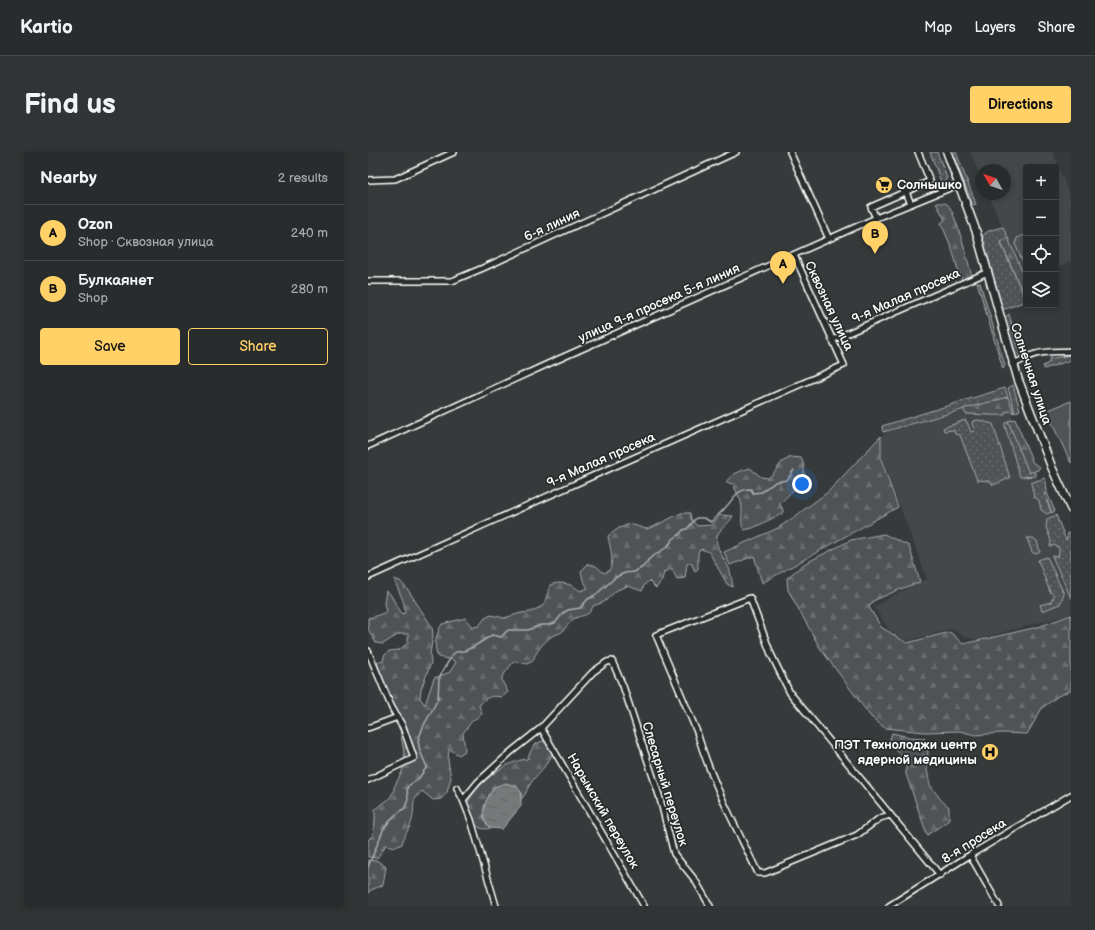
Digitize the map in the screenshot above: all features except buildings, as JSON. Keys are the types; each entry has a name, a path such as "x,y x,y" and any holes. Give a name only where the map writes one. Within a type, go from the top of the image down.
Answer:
{"main road":[{"name":"Солнечная улица","path":"947,152 976,231 1012,364 1052,468 1071,509"}],"street":[{"path":"368,180 395,179 454,152"},
{"name":"6-я линия","path":"368,281 452,281 736,152"},
{"path":"790,152 829,239"},
{"path":"876,218 871,207 930,181 918,152"},
{"name":"улица 9-я просека 5-я линия","path":"368,446 876,218 960,184"},
{"path":"906,192 911,204"},
{"name":"Сквозная улица","path":"794,255 844,365"},
{"name":"9-я Малая просека","path":"832,340 988,272"},
{"path":"1012,364 1037,353 1071,351"},
{"name":"9-я Малая просека","path":"368,577 844,365"},
{"path":"890,815 880,818 857,835 765,873 758,873 725,803 656,635 750,598 771,654 790,693 940,875"},
{"path":"368,651 391,706 409,739 414,758 368,780"},
{"name":"Слесарный переулок","path":"542,728 593,672 607,662 612,661 623,686 659,795 674,854 695,880 710,906"},
{"path":"368,728 398,717"},
{"path":"463,800 478,782 512,751 542,728"},
{"name":"Нарымский переулок","path":"542,728 644,906"},
{"path":"457,788 471,820 496,906"},
{"name":"8-я просека","path":"889,906 970,855 1071,795"},
{"path":"970,855 999,906"}],"shaded area":[{"path":"970,152 1053,152 1058,164 1023,164 1023,273 991,200 1011,200 1011,164 975,164"},
{"path":"1059,168 1071,200 1071,261 1061,266 1059,269"},
{"path":"1008,397 1012,417 1053,514 1071,562 1071,614 978,639 966,638 952,629 907,641 890,631 874,607 894,595 927,579 878,448 884,433"}],"green space":[{"path":"930,152 937,152 947,178 943,185 941,182"},
{"path":"952,152 956,152 976,204 973,205"},
{"path":"936,203 946,203 951,209 962,239 972,277 962,280 941,223 945,220"},
{"path":"1003,227 1008,238 1001,243 1023,294 1023,302 1005,309 1002,308 982,237 988,231"},
{"path":"1023,235 1023,262 1015,244 1017,238"},
{"path":"1008,238 1023,273 1023,294 1001,242"},
{"path":"977,282 980,283 1005,365 1003,369"},
{"path":"1009,314 1022,360 1017,363 1004,318"},
{"path":"1071,355 1071,360 1044,369 1043,366 1050,362 1049,359"},
{"path":"1013,385 1020,410 1015,413 1008,388"},
{"path":"1005,388 1008,397 883,432 882,426"},
{"path":"1008,397 1014,413 1010,411 1005,412 1005,415 966,414 963,409"},
{"path":"1071,401 1071,463 1046,411"},
{"path":"1015,419 1033,463 1040,467 1038,470 1029,473 1008,421"},
{"path":"965,420 971,432 975,431 972,424 973,421 978,420 993,424 1010,478 993,485 990,481 977,480 960,435 955,434 954,430 944,431 943,428"},
{"path":"1012,420 1036,476 1020,477 1005,426 1005,423"},
{"path":"881,436 881,459 898,507 762,583 754,556 730,565 724,552 778,528 828,492"},
{"path":"791,457 801,458 804,466 804,472 799,484 780,504 783,513 753,528 744,530 740,500 733,484 726,482 734,474 750,468 761,477 768,478 782,462"},
{"path":"1044,478 1046,481 1047,493 1055,511 1052,513 1044,493 1051,512 1047,514 1041,510 1039,500 1034,497 1031,483"},
{"path":"681,513 690,513 691,519 697,526 712,525 720,515 733,516 718,533 716,540 718,548 729,568 733,587 727,584 709,552 701,549 698,552 698,569 695,571 691,563 687,564 685,578 677,579 672,569 664,572 662,580 656,588 649,581 644,585 642,591 628,586 617,590 604,602 593,606 589,613 574,619 562,632 549,638 538,651 533,661 527,664 514,661 502,677 502,681 508,692 502,697 495,696 486,699 479,706 482,714 472,721 463,733 465,751 459,755 449,749 448,760 451,778 447,792 441,799 433,800 422,791 414,801 411,823 402,844 396,847 386,845 377,858 368,857 368,840 373,835 375,809 389,799 394,791 394,787 402,772 405,758 400,730 392,718 388,708 377,661 383,662 384,656 389,651 399,650 408,643 408,634 399,634 383,644 376,643 368,629 368,618 386,612 384,603 386,591 390,594 402,614 405,613 403,600 394,579 400,581 408,590 432,627 433,635 430,654 431,663 421,689 420,698 425,705 434,678 450,672 456,662 438,657 436,653 436,640 442,624 466,618 473,627 479,626 485,618 491,615 504,618 531,612 544,605 550,585 554,584 562,583 577,588 580,591 588,588 583,580 581,571 588,564 596,566 604,573 609,571 611,567 612,554 608,536 619,528 630,524 646,529 653,527"},
{"path":"1056,515 1066,540 1068,537 1067,533 1071,534 1071,598 1052,556 1058,557 1059,548 1054,545 1050,547 1051,541 1046,527 1047,519"},
{"path":"884,534 909,546 920,582 873,601 869,607 881,627 907,643 950,632 963,644 1038,627 1071,615 1071,690 1058,696 1042,708 1027,734 1002,733 975,735 960,731 925,732 885,728 871,717 820,648 788,590 787,578 804,564 851,540"},
{"path":"1027,538 1033,538 1037,541 1040,552 1035,554 1032,552"},
{"path":"1047,557 1064,594 1060,604 1042,611 1040,605 1051,602 1054,595 1050,592 1038,560"},
{"path":"892,733 909,737 924,738 928,751 927,770 930,785 941,800 949,807 949,820 927,835 906,774 906,761 889,742"},
{"path":"542,741 550,744 553,752 548,762 529,786 524,796 521,799 521,792 494,787 486,802 483,813 486,823 490,828 485,829 477,826 472,818 467,804 471,796 484,782 501,769 510,764 527,759 534,745"},
{"path":"368,860 378,861 386,867 383,885 371,890 368,893"}],"water":[{"path":"506,783 516,786 521,792 521,806 502,829 490,828 486,823 483,813 486,802 494,787"}],"waterway":[{"path":"368,867 384,828 393,817 405,808 408,799 408,786 418,779 427,767 420,751 418,741 423,727 438,699 439,679 453,654 473,647 492,635 501,637 508,630 528,630 541,625 555,623 563,613 568,610 580,608 588,599 594,596 616,577 625,573 634,572 643,567 649,559 667,547 673,539 683,530 687,529 696,518 704,518 711,522 736,495 742,491 751,489 753,493 762,492 775,482 787,480 794,470"}],"place":[{"name":"Солнышко","path":"884,185"},
{"name":"Булкаянет","path":"875,254"},
{"name":"Ozon","path":"783,284"},
{"name":"ПЭТ Технолоджи центр ядерной медицины","path":"990,752"}]}
